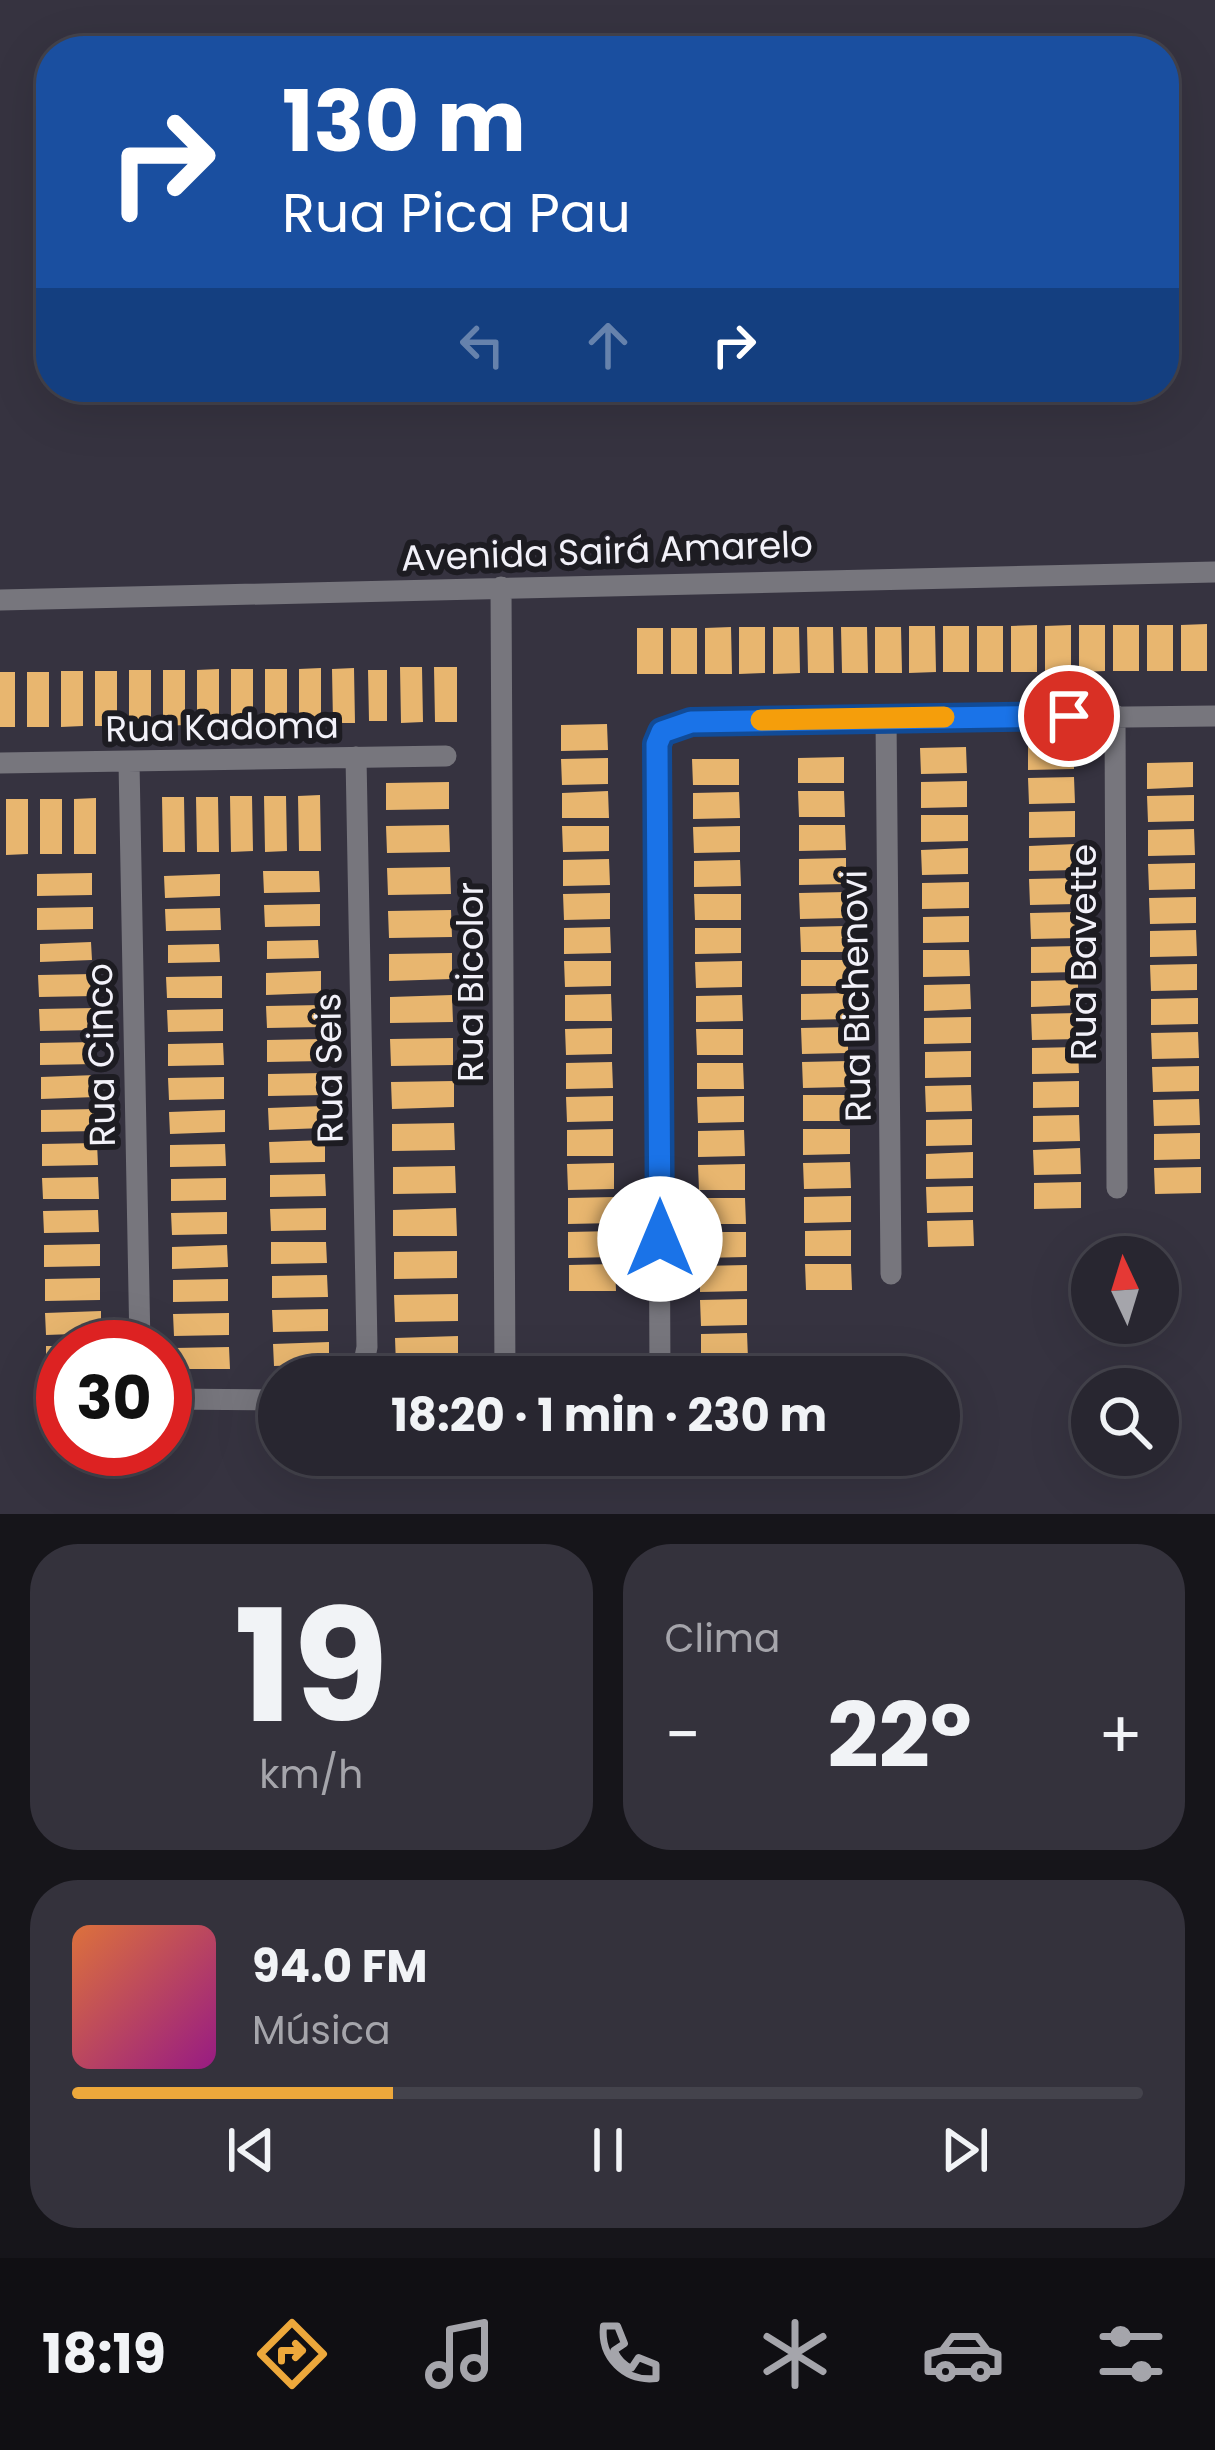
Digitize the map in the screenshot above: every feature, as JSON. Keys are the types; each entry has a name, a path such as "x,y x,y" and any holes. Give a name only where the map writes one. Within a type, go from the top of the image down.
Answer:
{"street":[{"name":"Avenida Sairá Amarelo","path":"0,600 1215,572"},
{"name":"Rua Bicolor","path":"501,587 505,1356"},
{"name":"Rua Bavette","path":"1115,715 1117,1188"},
{"path":"661,1356 657,744 674,724 886,717 1215,716"},
{"name":"Rua Bichenovi","path":"886,717 892,1274"},
{"name":"Rua Kadoma","path":"0,763 446,756"},
{"name":"Rua Seis","path":"356,757 365,1356"},
{"name":"Rua Cinco","path":"128,762 139,1320"},
{"path":"192,1399 258,1400"}],"building":[{"path":"1207,624 1207,671 1181,671 1181,625"},
{"path":"1037,625 1037,672 1011,672 1011,626"},
{"path":"1071,625 1071,671 1045,672 1045,626"},
{"path":"1079,625 1105,625 1105,671 1079,672"},
{"path":"1113,625 1139,625 1139,671 1113,671"},
{"path":"1147,625 1173,625 1173,671 1147,671"},
{"path":"909,626 935,626 936,672 909,673"},
{"path":"943,626 969,626 969,672 943,672"},
{"path":"977,626 1003,626 1003,672 977,672"},
{"path":"731,627 732,674 705,674 705,628"},
{"path":"739,627 765,627 765,673 739,674"},
{"path":"773,627 799,627 800,673 773,674"},
{"path":"807,627 833,627 834,673 808,673"},
{"path":"841,627 867,627 868,673 842,673"},
{"path":"875,627 901,627 902,673 875,673"},
{"path":"637,628 663,628 663,674 637,674"},
{"path":"671,628 697,628 697,674 671,674"},
{"path":"400,667 422,667 423,722 401,723"},
{"path":"434,667 457,667 457,722 435,722"},
{"path":"321,668 321,724 299,724 299,669"},
{"path":"354,668 355,723 333,723 332,669"},
{"path":"219,669 219,725 197,725 197,670"},
{"path":"231,669 253,669 253,724 231,725"},
{"path":"265,669 287,669 287,724 265,724"},
{"path":"129,670 151,670 151,726 129,726"},
{"path":"163,670 185,670 185,725 163,726"},
{"path":"368,670 387,670 387,721 369,721"},
{"path":"61,671 83,671 83,726 61,727"},
{"path":"95,671 117,671 117,726 95,726"},
{"path":"0,672 15,672 15,727 0,727"},
{"path":"27,672 49,672 49,727 27,727"},
{"path":"607,724 608,750 561,751 561,725"},
{"path":"1074,743 1074,769 1028,770 1028,744"},
{"path":"966,747 967,773 921,774 920,748"},
{"path":"844,757 844,783 798,783 798,758"},
{"path":"608,758 608,784 562,785 561,759"},
{"path":"692,759 739,759 739,785 693,785"},
{"path":"1193,762 1193,787 1147,789 1147,763"},
{"path":"1074,777 1075,803 1029,804 1028,778"},
{"path":"967,781 967,807 921,808 921,782"},
{"path":"449,782 449,809 386,810 386,783"},
{"path":"608,791 609,818 562,818 562,793"},
{"path":"798,791 844,791 845,817 799,817"},
{"path":"739,792 740,818 693,819 693,793"},
{"path":"320,795 321,851 299,851 298,796"},
{"path":"1194,795 1194,821 1148,822 1147,796"},
{"path":"230,796 252,796 253,851 231,852"},
{"path":"264,796 286,796 287,851 265,852"},
{"path":"162,797 184,797 185,852 163,852"},
{"path":"196,797 218,797 219,852 197,852"},
{"path":"96,798 96,854 74,854 74,799"},
{"path":"6,799 28,799 28,854 6,855"},
{"path":"40,799 62,799 62,854 40,854"},
{"path":"1075,811 1075,837 1029,838 1029,812"},
{"path":"921,815 968,815 968,841 921,842"},
{"path":"449,825 450,852 387,853 386,826"},
{"path":"799,825 845,825 846,850 799,851"},
{"path":"562,826 609,826 609,851 563,852"},
{"path":"740,826 740,852 694,853 693,827"},
{"path":"1194,829 1195,855 1148,856 1148,830"},
{"path":"1076,844 1076,870 1029,871 1029,846"},
{"path":"968,848 968,874 922,875 921,850"},
{"path":"846,858 846,884 799,885 799,859"},
{"path":"609,859 610,885 563,886 563,860"},
{"path":"740,860 741,886 694,887 694,861"},
{"path":"1195,863 1195,889 1149,890 1148,864"},
{"path":"450,867 451,894 388,895 387,868"},
{"path":"263,871 319,871 320,892 264,893"},
{"path":"92,873 92,895 37,896 37,874"},
{"path":"220,874 220,896 165,898 164,876"},
{"path":"1076,878 1076,904 1030,905 1029,879"},
{"path":"969,882 969,908 922,909 922,883"},
{"path":"846,892 846,918 800,919 799,893"},
{"path":"610,893 610,919 564,920 563,894"},
{"path":"694,894 741,894 741,920 695,920"},
{"path":"1196,897 1196,923 1150,924 1149,898"},
{"path":"320,904 320,926 265,927 264,905"},
{"path":"93,907 93,929 37,930 37,908"},
{"path":"220,908 221,930 166,931 165,909"},
{"path":"451,910 452,937 389,938 388,911"},
{"path":"1076,912 1077,938 1031,939 1030,913"},
{"path":"969,916 969,942 923,943 923,917"},
{"path":"846,926 847,952 801,952 800,927"},
{"path":"610,927 611,953 564,954 564,928"},
{"path":"695,928 741,928 741,953 695,954"},
{"path":"1196,930 1197,956 1150,957 1150,931"},
{"path":"318,940 319,958 267,959 267,941"},
{"path":"91,942 92,960 40,962 40,944"},
{"path":"219,944 220,962 168,963 168,945"},
{"path":"1077,946 1077,972 1031,973 1031,947"},
{"path":"923,950 969,950 970,976 923,977"},
{"path":"452,953 452,979 389,981 389,954"},
{"path":"801,960 847,960 847,986 801,986"},
{"path":"564,961 611,961 611,986 565,987"},
{"path":"742,961 742,987 696,988 695,962"},
{"path":"1197,964 1197,990 1151,991 1150,965"},
{"path":"321,971 321,993 266,995 266,973"},
{"path":"94,974 95,996 39,997 38,975"},
{"path":"222,976 222,998 167,998 166,977"},
{"path":"1078,980 1078,1005 1031,1007 1031,981"},
{"path":"970,984 971,1009 924,1011 924,985"},
{"path":"848,993 848,1019 801,1020 801,994"},
{"path":"611,994 612,1021 565,1021 565,995"},
{"path":"452,995 453,1022 390,1023 390,997"},
{"path":"742,995 743,1021 696,1022 696,996"},
{"path":"1198,998 1198,1024 1151,1025 1151,999"},
{"path":"322,1005 322,1027 267,1028 266,1006"},
{"path":"95,1008 95,1030 40,1031 39,1009"},
{"path":"223,1009 223,1031 168,1032 167,1010"},
{"path":"1078,1013 1079,1039 1032,1040 1031,1014"},
{"path":"971,1017 971,1043 924,1044 924,1018"},
{"path":"848,1027 848,1053 802,1054 801,1028"},
{"path":"612,1028 612,1054 566,1055 565,1029"},
{"path":"696,1029 743,1029 743,1055 697,1055"},
{"path":"1198,1032 1199,1058 1152,1059 1151,1033"},
{"path":"453,1038 453,1065 391,1066 390,1039"},
{"path":"322,1039 323,1061 267,1062 267,1040"},
{"path":"95,1042 96,1064 40,1065 40,1043"},
{"path":"223,1043 224,1065 168,1066 168,1044"},
{"path":"1078,1047 1079,1073 1032,1074 1032,1048"},
{"path":"971,1051 971,1077 925,1078 925,1052"},
{"path":"849,1061 849,1087 803,1088 802,1062"},
{"path":"612,1062 613,1088 566,1089 566,1063"},
{"path":"697,1063 743,1063 744,1089 697,1089"},
{"path":"1199,1066 1199,1091 1153,1092 1152,1067"},
{"path":"323,1073 324,1095 268,1096 268,1074"},
{"path":"96,1075 96,1097 41,1099 41,1077"},
{"path":"224,1077 224,1099 169,1100 168,1078"},
{"path":"454,1081 454,1107 392,1109 391,1082"},
{"path":"1079,1081 1079,1107 1033,1108 1033,1082"},
{"path":"971,1085 972,1111 926,1112 925,1086"},
{"path":"803,1095 849,1095 849,1121 803,1121"},
{"path":"613,1096 613,1121 567,1122 566,1097"},
{"path":"744,1096 744,1122 698,1123 697,1097"},
{"path":"1199,1099 1200,1125 1154,1126 1153,1100"},
{"path":"324,1106 324,1128 269,1130 268,1108"},
{"path":"97,1109 97,1131 41,1132 41,1110"},
{"path":"225,1110 225,1132 170,1134 169,1112"},
{"path":"1079,1115 1080,1141 1033,1142 1033,1116"},
{"path":"972,1119 972,1145 926,1146 926,1120"},
{"path":"454,1123 455,1150 392,1151 392,1124"},
{"path":"613,1129 613,1156 567,1156 567,1130"},
{"path":"803,1129 850,1129 850,1154 803,1155"},
{"path":"744,1130 745,1156 698,1157 698,1131"},
{"path":"1200,1133 1200,1159 1154,1160 1154,1134"},
{"path":"325,1140 325,1162 270,1163 269,1142"},
{"path":"97,1143 98,1165 42,1166 42,1144"},
{"path":"225,1144 226,1166 170,1167 170,1145"},
{"path":"1080,1148 1081,1174 1034,1175 1033,1150"},
{"path":"973,1152 973,1178 926,1179 926,1154"},
{"path":"850,1162 851,1188 804,1189 803,1163"},
{"path":"614,1163 614,1189 568,1190 567,1164"},
{"path":"745,1164 745,1190 699,1190 698,1165"},
{"path":"455,1166 456,1193 393,1194 393,1167"},
{"path":"1201,1167 1201,1193 1155,1194 1154,1168"},
{"path":"325,1174 326,1196 270,1197 270,1175"},
{"path":"98,1177 99,1199 43,1199 42,1178"},
{"path":"226,1178 226,1200 171,1201 171,1179"},
{"path":"1081,1182 1081,1208 1034,1209 1034,1183"},
{"path":"973,1186 973,1212 927,1213 926,1187"},
{"path":"851,1196 851,1222 804,1223 804,1197"},
{"path":"614,1197 615,1223 568,1224 568,1198"},
{"path":"699,1198 745,1198 746,1224 699,1224"},
{"path":"326,1208 326,1230 271,1231 270,1209"},
{"path":"456,1208 457,1236 393,1236 393,1210"},
{"path":"98,1210 99,1232 44,1233 43,1211"},
{"path":"227,1212 227,1234 172,1235 171,1213"},
{"path":"973,1220 974,1246 928,1247 927,1221"},
{"path":"851,1230 851,1256 805,1256 805,1231"},
{"path":"615,1231 615,1257 568,1258 568,1232"},
{"path":"699,1232 746,1232 746,1257 700,1258"},
{"path":"271,1242 326,1242 327,1263 271,1264"},
{"path":"100,1244 100,1266 44,1267 44,1245"},
{"path":"227,1245 228,1267 172,1269 172,1247"},
{"path":"457,1251 457,1278 394,1279 394,1252"},
{"path":"615,1264 616,1291 569,1291 569,1265"},
{"path":"805,1264 851,1264 852,1290 806,1290"},
{"path":"747,1265 747,1291 700,1292 700,1266"},
{"path":"327,1275 328,1297 272,1298 272,1276"},
{"path":"100,1278 100,1300 45,1301 45,1279"},
{"path":"228,1279 228,1301 173,1302 173,1280"},
{"path":"458,1294 458,1321 395,1322 394,1295"},
{"path":"747,1299 747,1325 701,1326 700,1300"},
{"path":"328,1309 328,1331 273,1332 272,1310"},
{"path":"101,1311 101,1320 45,1320 45,1313"},
{"path":"229,1313 229,1335 192,1336 192,1320 173,1320 173,1314"},
{"path":"747,1333 748,1356 701,1356 701,1334"},
{"path":"458,1336 458,1356 396,1356 395,1338"},
{"path":"329,1342 329,1356 274,1356 273,1344"},
{"path":"229,1347 230,1369 192,1369 192,1348"}],"slow traffic":[{"path":"761,720 944,717"}],"route":[{"path":"660,1239 657,744 662,732 674,724 691,722 1069,716"}]}
